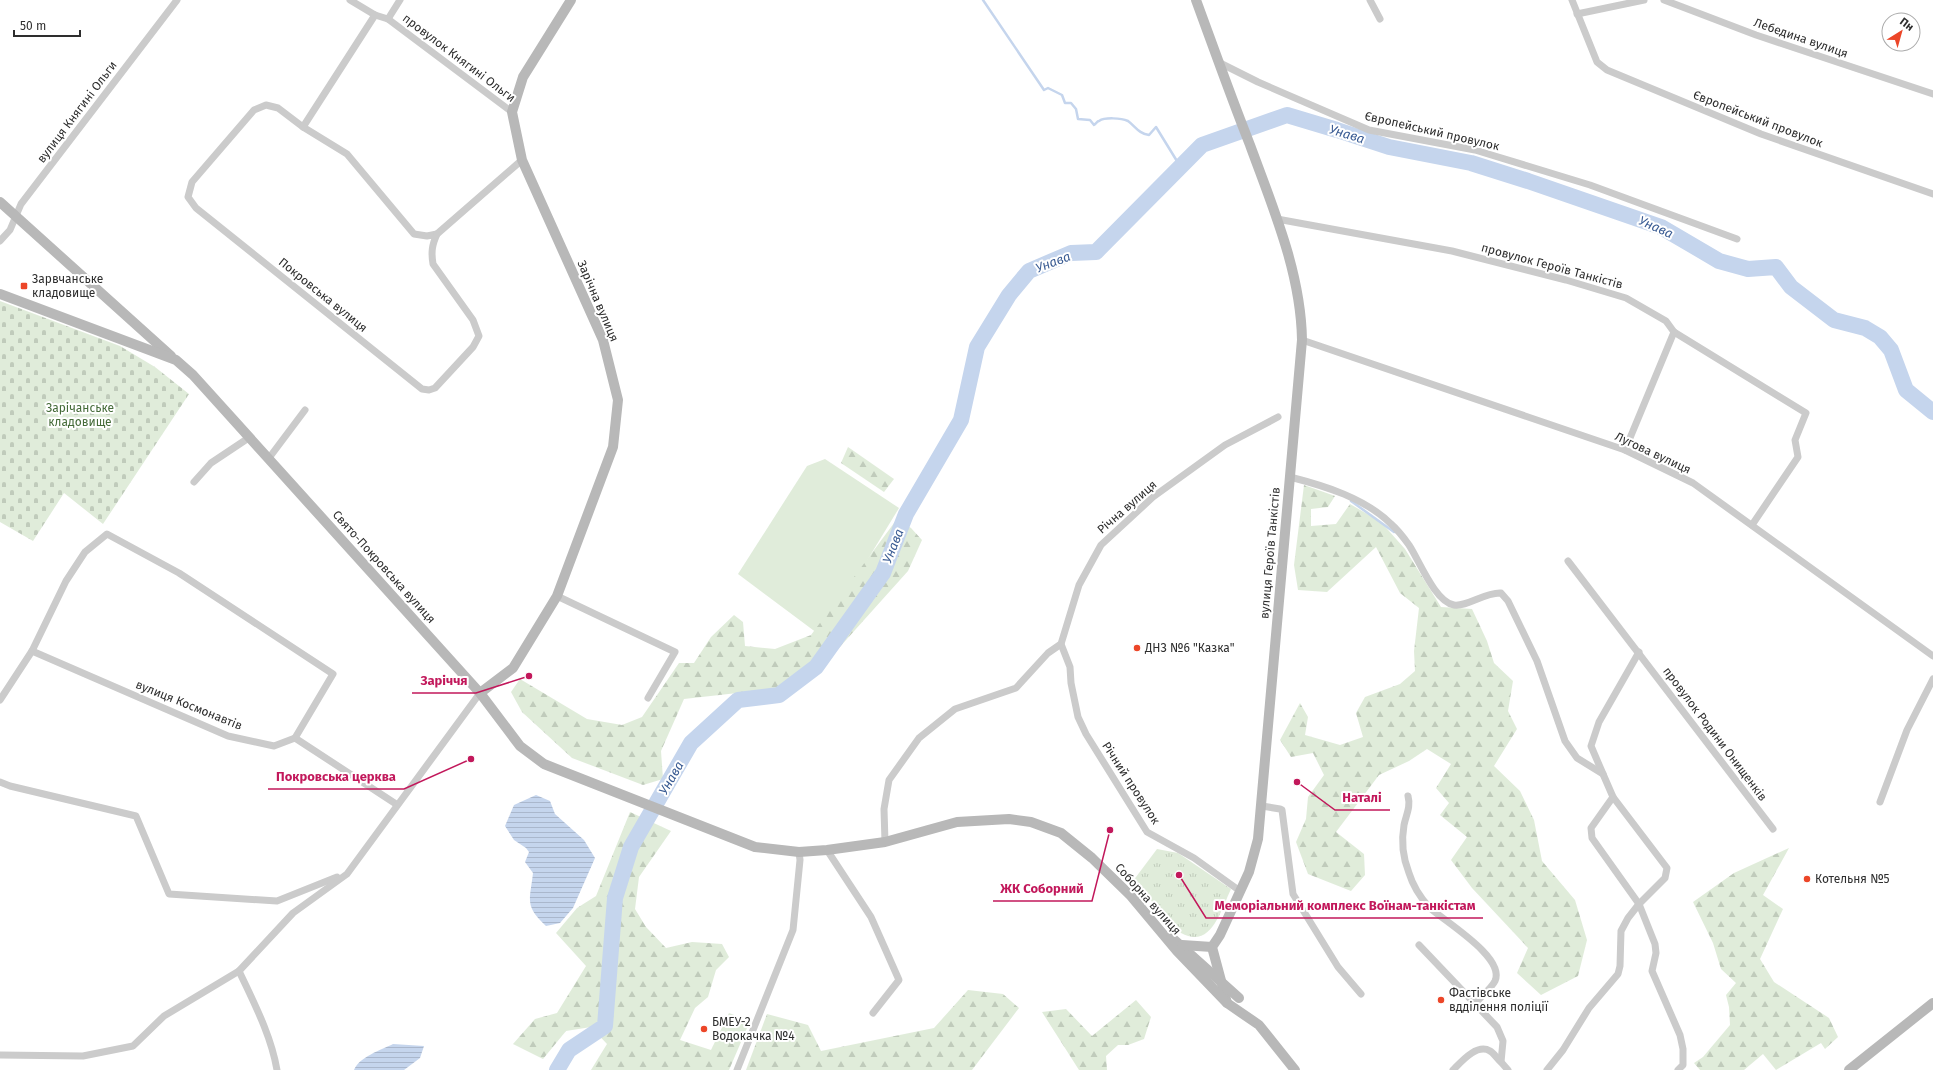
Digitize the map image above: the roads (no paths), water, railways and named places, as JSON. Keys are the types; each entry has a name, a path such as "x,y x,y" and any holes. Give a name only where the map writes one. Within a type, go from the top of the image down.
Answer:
{"street":[{"name":"вулиця Княгині Ольги","path":"0,241 10,230 14,216 21,204 177,0"},
{"name":"провулок Княгині Ольги","path":"350,0 375,15 388,19 512,112"},
{"path":"388,19 400,0"},
{"name":"Зарічна вулиця","path":"480,693 513,668 557,596 613,447 618,400 603,340 522,160 512,112 523,77 571,0"},
{"name":"вулиця Героїв Танкістів","path":"1196,0 1277,219 1297,285 1302,320 1302,340 1269,708 1262,806 1249,872 1220,935 1212,948 1222,979 1227,1003"},
{"path":"1370,0 1380,19"},
{"name":"Європейський провулок","path":"1572,0 1597,62 1607,70 1761,134 1933,194"},
{"path":"1577,14 1644,0"},
{"name":"Лебедина вулиця","path":"1664,0 1756,35 1933,94"},
{"path":"303,127 375,15"},
{"name":"Європейський провулок","path":"1218,62 1258,82 1369,130 1476,150 1590,184 1737,239"},
{"name":"Покровська вулиця","path":"266,105 278,108 303,127 347,154 414,234 427,236 437,234 432,244 431,254 433,264 473,320 479,336 473,347 434,388 429,390 422,389 196,208 188,197 192,182 254,110 266,105"},
{"path":"437,234 522,160"},
{"name":"Свято-Покровська вулиця","path":"0,202 193,375 480,693"},
{"name":"провулок Героїв Танкістів","path":"1277,219 1452,251 1566,280 1626,298 1666,321 1674,332 1806,413 1794,440 1798,457 1752,525"},
{"name":"Свято-Покровська вулиця","path":"0,294 176,360"},
{"path":"1625,450 1674,332"},
{"name":"Лугова вулиця","path":"1302,340 1625,450 1693,483 1933,656"},
{"path":"269,458 305,410"},
{"name":"Річна вулиця","path":"1061,644 1079,585 1101,545 1153,497 1225,445 1278,417"},
{"path":"194,482 211,464 250,437"},
{"path":"1290,478 1336,491 1363,504 1390,523 1409,545 1424,572 1438,592 1449,603 1460,605 1487,595 1501,593 1508,600 1537,661 1565,741 1576,758 1603,774"},
{"path":"0,700 32,651 66,581 85,552 107,534 178,573 332,674 295,738 396,804"},
{"name":"провулок Родини Онищенків","path":"1568,561 1773,829"},
{"path":"557,596 675,652 648,698"},
{"path":"885,842 884,809 889,780 919,738 955,709 1016,688 1048,653 1061,644"},
{"name":"Річний провулок","path":"1061,644 1070,667 1071,683 1078,717 1086,734 1147,832 1194,858 1240,891"},
{"name":"вулиця Космонавтів","path":"32,651 228,736 274,746 295,738"},
{"path":"1547,1070 1563,1050 1589,1008 1618,974 1620,966 1621,931 1628,918 1639,904 1666,878 1667,868 1614,797 1591,746 1599,722 1639,652"},
{"path":"1880,802 1907,730 1933,679"},
{"path":"0,1055 82,1056 134,1046 164,1016 239,971 293,913 347,874 396,804 480,693"},
{"name":"Соборна вулиця","path":"480,693 520,746 544,764 680,819 755,847 799,852 827,850 885,842 957,822 1009,819 1031,822 1061,833 1092,858 1130,896 1163,935 1227,1003 1259,1025 1295,1070"},
{"path":"0,782 10,786 136,816 169,894 277,901 347,874"},
{"path":"1408,796 1410,804 1402,837 1404,857 1416,891 1430,908 1478,945 1492,964 1496,974 1494,981 1474,1004"},
{"path":"1614,797 1591,828 1592,838 1639,904 1655,944 1656,953 1652,971 1680,1035 1684,1058 1683,1065 1678,1070"},
{"path":"1262,806 1282,810 1293,894 1338,967 1361,994"},
{"path":"827,850 871,917 899,980 873,1013"},
{"path":"737,1070 793,930 800,860 799,852"},
{"path":"1156,927 1182,945 1222,979 1215,983 1210,981 1163,935"},
{"name":"вулиця Героїв Танкістів","path":"1220,935 1222,979 1239,998 1259,1025"},
{"path":"1182,945 1212,948"},
{"path":"1418,945 1497,1028 1501,1035 1504,1050 1501,1062"},
{"path":"239,971 259,1011 274,1057 276,1070"},
{"path":"1849,1070 1933,1002"},
{"path":"1453,1070 1473,1052 1481,1049 1489,1050 1508,1070"}],"water":[{"path":"536,795 550,801 555,814 584,840 595,858 573,908 560,923 546,926 531,908 530,896 533,873 525,862 529,852 526,848 514,840 505,826 514,805"},
{"path":"393,1044 424,1046 420,1058 404,1070 354,1070 365,1058"}],"waterway":[{"path":"983,0 1044,90 1048,88 1062,95 1065,103 1071,103 1076,109 1078,119 1090,120 1094,125 1098,121 1105,119 1113,118 1125,120 1140,131 1149,135 1156,127 1180,166"},
{"name":"Унава","path":"557,1070 569,1050 605,1026 615,898 631,847 691,743 738,700 779,695 816,667 883,573 906,514 961,420 977,347 1009,295 1029,271 1071,253 1096,252 1202,145 1287,115 1389,147 1471,163 1528,181 1661,227 1719,261 1748,269 1776,267 1791,287 1834,320 1865,328 1880,337 1891,350 1906,390 1933,412"},
{"path":"1351,501 1394,532"}],"place":[{"name":"Зарвчанське кладовище","path":"24,286"},
{"name":"ДНЗ №6 \"Казка\"","path":"1137,648"},
{"name":"Заріччя","path":"529,676"},
{"name":"Покровська церква","path":"471,759"},
{"name":"Наталі","path":"1297,782"},
{"name":"ЖК Соборний","path":"1110,830"},
{"name":"Меморіальний комплекс Воїнам-танкістам","path":"1179,875"},
{"name":"Котельня №5","path":"1807,879"},
{"name":"Фастівське вдділення поліції","path":"1441,1000"},
{"name":"БМЕУ-2 Водокачка №4","path":"704,1029"}],"park label":[{"name":"Зарічанське кладовище","path":"80,415"}]}
